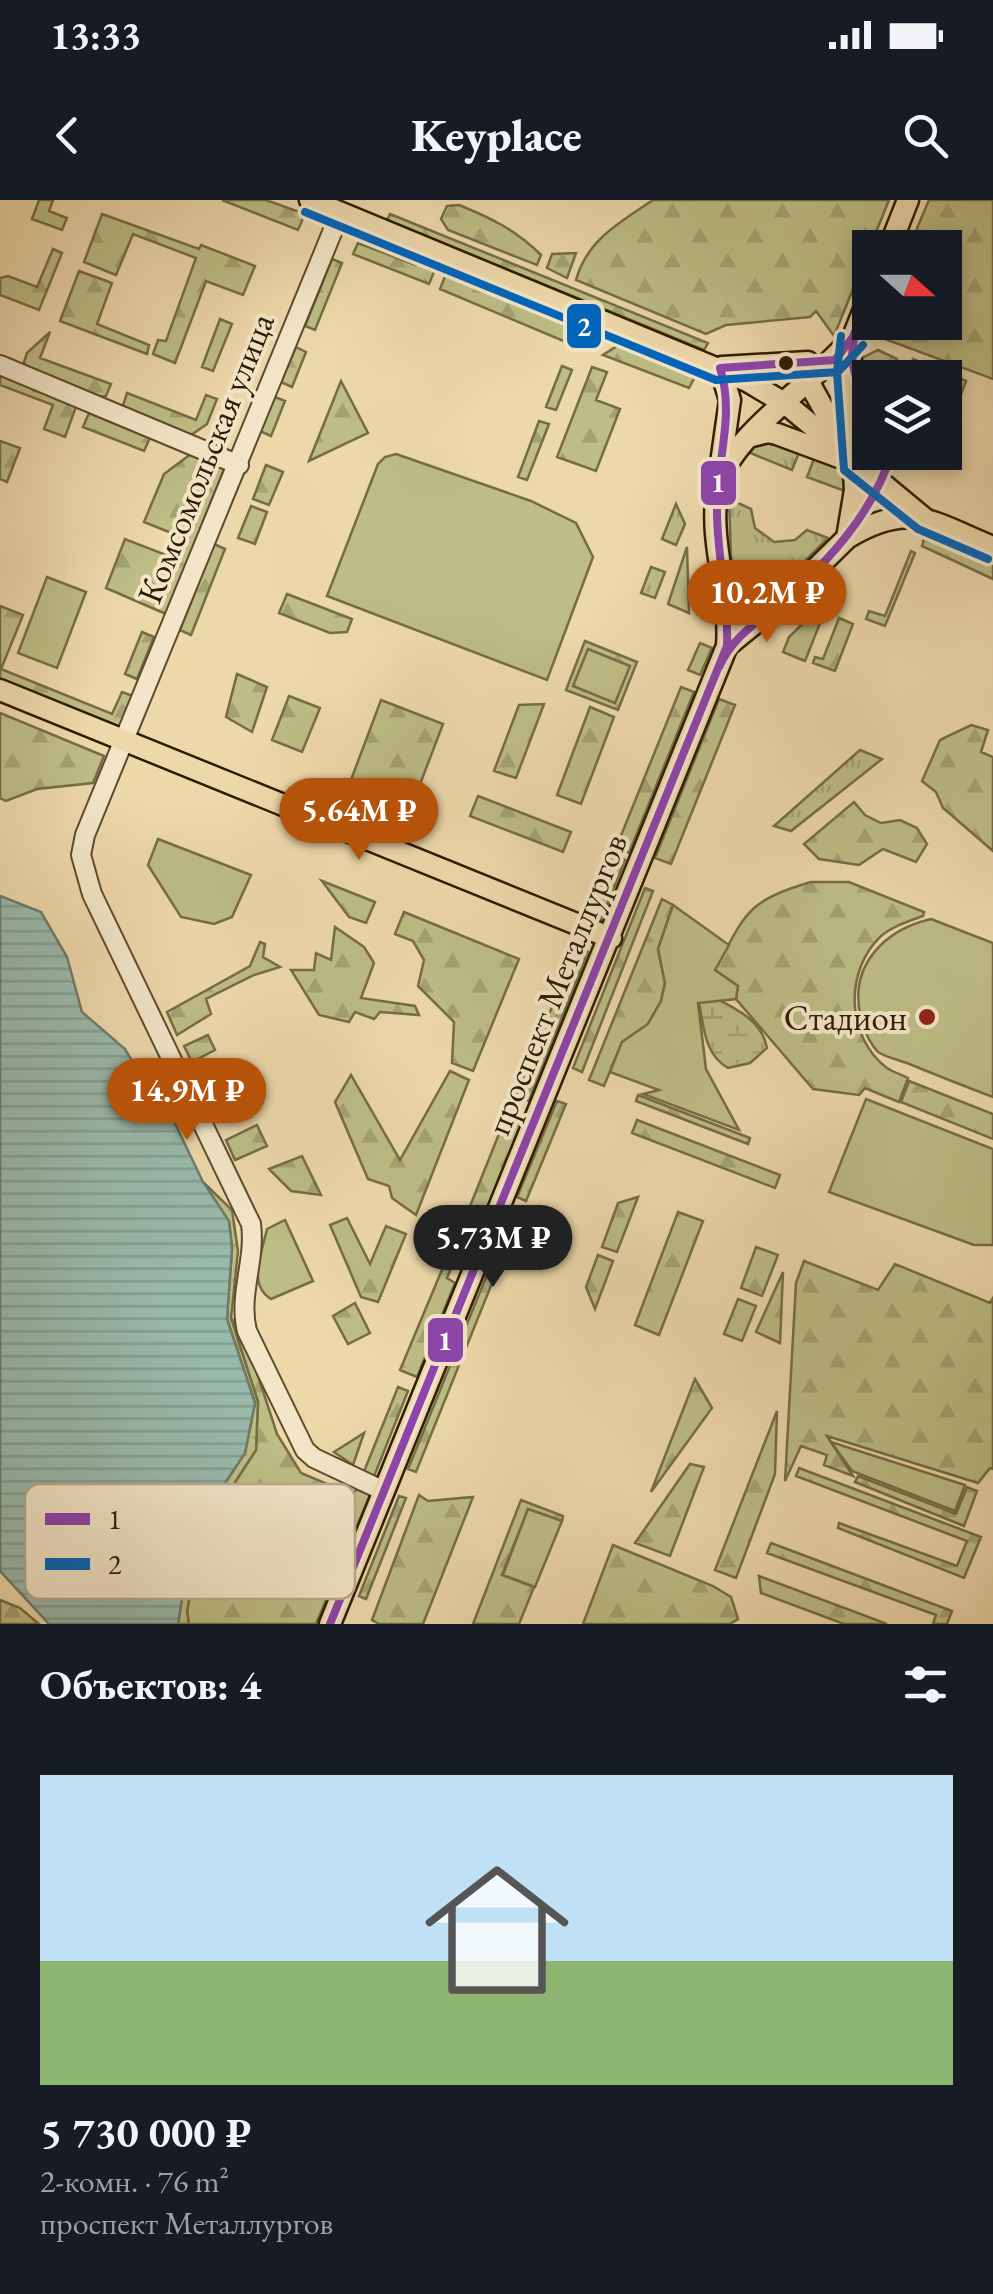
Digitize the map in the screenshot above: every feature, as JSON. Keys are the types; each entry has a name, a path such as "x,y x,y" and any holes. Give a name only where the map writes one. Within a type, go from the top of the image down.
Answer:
{"main road":[{"path":"310,200 343,206 720,368 786,404 852,462"},
{"path":"896,230 908,200"},
{"path":"852,337 842,365 852,448"},
{"path":"720,368 798,363 842,365"},
{"path":"798,363 852,460"},
{"path":"716,491 730,456 747,437 810,382 842,365"},
{"path":"720,368 730,400 716,491 723,591 732,602 758,612 775,607 847,538 870,524 896,516 925,519"},
{"path":"747,437 778,434 852,463"},
{"path":"847,538 854,470"},
{"path":"862,470 925,519 993,547"},
{"name":"проспект Металлургов","path":"355,1562 727,646 723,591"},
{"name":"проспект Металлургов","path":"727,646 775,607"},
{"path":"0,690 610,938"},
{"name":"проспект Металлургов","path":"330,1624 340,1599"}],"street":[{"name":"Комсомольская улица","path":"343,206 85,835 81,855 92,894 251,1224 253,1248 243,1316 295,1433 314,1458 384,1491"},
{"path":"0,365 239,466"}],"green space":[{"path":"39,200 53,200 49,211 67,218 62,230 32,219"},
{"path":"222,200 266,200 305,214 298,230"},
{"path":"653,200 889,200 877,230 852,230 852,291 834,336 816,311 810,317 726,325 706,334 576,280 596,243"},
{"path":"929,200 993,200 993,379 962,368 962,360 942,360 888,340 962,340 962,230 916,230"},
{"path":"459,205 522,238 541,255 537,265 448,230 441,219 447,206"},
{"path":"102,214 255,266 243,295 206,281 175,363 153,354 158,340 166,341 196,258 133,234 116,275 84,262"},
{"path":"390,214 708,343 704,350 387,220"},
{"path":"358,243 416,265 423,259 437,265 429,284 353,254"},
{"path":"53,249 62,253 39,310 0,295 0,278 8,276 37,287"},
{"path":"576,253 567,278 547,268 552,254"},
{"path":"332,259 342,263 315,330 305,326"},
{"path":"448,269 575,324 580,348 440,289"},
{"path":"79,271 112,283 97,324 149,345 147,354 60,321"},
{"path":"220,319 232,324 213,371 202,367"},
{"path":"50,332 40,358 111,384 106,396 28,370 24,362 27,353"},
{"path":"625,341 699,369 689,388 603,355"},
{"path":"296,347 306,352 292,387 281,382"},
{"path":"878,350 897,359 863,360"},
{"path":"562,366 572,370 556,410 546,407"},
{"path":"592,367 607,372 596,400 620,409 596,471 557,457"},
{"path":"0,374 77,404 65,437 44,429 53,405 0,385"},
{"path":"341,381 368,433 309,461"},
{"path":"127,393 196,420 206,395 217,399 207,424 191,435 122,409"},
{"path":"275,397 285,401 271,436 260,431"},
{"path":"89,413 150,438 144,451 83,427"},
{"path":"539,421 549,424 527,480 518,477"},
{"path":"762,439 800,450 792,470 748,452"},
{"path":"0,441 20,448 7,482 0,479"},
{"path":"191,454 225,467 166,614 106,588 125,539 176,559 184,538 144,522 164,474"},
{"path":"396,454 531,501 576,523 593,557 547,680 327,596 378,464"},
{"path":"815,456 841,467 845,491 807,477"},
{"path":"266,465 283,472 269,505 253,499"},
{"path":"729,499 751,509 755,528 774,542 795,540 807,530 828,538 770,596 759,602 738,593 732,585"},
{"path":"676,504 685,524 676,545 662,539"},
{"path":"251,506 267,512 255,544 238,538"},
{"path":"926,532 993,557 993,579 922,546"},
{"path":"214,544 225,549 191,635 180,630"},
{"path":"687,547 689,613 668,604"},
{"path":"911,551 915,553 885,626 866,619 869,611 885,616"},
{"path":"651,567 665,572 655,598 641,593"},
{"path":"47,577 86,592 57,668 18,653"},
{"path":"287,594 352,619 347,632 330,633 279,613"},
{"path":"0,606 23,615 1,669 112,714 122,692 133,696 120,727 0,681"},
{"path":"817,610 824,613 805,661 783,652 789,637"},
{"path":"839,618 853,624 835,671 813,663 815,657 823,659"},
{"path":"142,632 154,637 137,679 125,674"},
{"path":"585,641 637,662 618,710 566,690"},
{"path":"700,643 712,648 700,675 688,670"},
{"path":"588,649 630,666 615,703 573,686"},
{"path":"237,674 267,687 252,732 226,717"},
{"path":"681,687 694,692 629,853 616,848"},
{"path":"289,696 320,708 302,752 272,740"},
{"path":"719,699 735,705 671,864 655,858"},
{"path":"381,700 443,724 398,842 337,817"},
{"path":"544,704 516,778 494,771 519,705"},
{"path":"590,707 614,717 581,804 557,795"},
{"path":"0,713 104,756 93,783 37,789 6,801 0,798"},
{"path":"971,725 988,730 981,752 993,757 993,851 943,808 936,792 922,781 940,740"},
{"path":"860,750 882,759 791,831 774,826"},
{"path":"478,796 571,832 563,852 470,816"},
{"path":"854,802 865,815 881,823 900,820 917,828 927,844 916,862 883,849 859,865 819,859 804,844"},
{"path":"158,839 251,875 232,917 214,924 181,917 148,865"},
{"path":"613,855 625,860 600,922 588,917"},
{"path":"322,881 375,902 366,923 349,917"},
{"path":"811,882 849,882 924,912 923,916 881,936 869,950 856,985 857,1022 864,1039 887,1068 908,1078 899,1102 865,1088 859,1095 813,1089 736,999 738,986 715,970 750,912 773,896"},
{"path":"645,888 653,891 582,1072 573,1068"},
{"path":"662,899 673,905 658,949 665,983 661,1001 648,1024 622,1042 604,1086 589,1080"},
{"path":"673,905 729,945 715,970 738,986 736,999 698,1003 706,1069 739,1130 643,1094 659,1090 610,1072 622,1042 648,1024 661,1001 665,983 658,949"},
{"path":"404,912 519,959 473,1071 452,1063 454,1022 418,986 424,960 413,941 395,934"},
{"name":"Стадион","path":"931,919 993,943 993,1097 881,1054 864,1027 858,999 865,967 885,941"},
{"path":"335,927 364,947 374,963 361,998 415,1006 419,1015 380,1012 374,1019 355,1012 349,1022 319,1015 291,970 314,970 316,953 331,960"},
{"path":"260,942 265,944 263,957 280,967 206,999 211,1014 177,1035 167,1012 250,966"},
{"path":"576,948 588,952 529,1101 516,1095"},
{"path":"711,996 746,1016 760,1030 767,1048 750,1063 728,1068 714,1055 706,1039 699,1003"},
{"path":"208,1035 215,1050 192,1062 184,1046"},
{"path":"226,1069 243,1105 217,1117 201,1081"},
{"path":"450,1071 469,1080 416,1215 392,1198 389,1186 368,1179 335,1102 351,1075 400,1160"},
{"path":"909,1081 993,1114 993,1139 901,1102"},
{"path":"638,1095 750,1138 748,1144 636,1101"},
{"path":"866,1099 993,1149 993,1245 974,1245 829,1192"},
{"path":"557,1101 566,1104 526,1201 517,1197"},
{"path":"507,1114 523,1121 472,1247 456,1241"},
{"path":"637,1120 780,1175 775,1188 632,1133"},
{"path":"257,1125 267,1146 235,1160 226,1140"},
{"path":"302,1156 321,1195 291,1191 269,1169"},
{"path":"203,1182 232,1210 238,1251 231,1318 258,1402 256,1450 234,1484 224,1484 245,1453 255,1403 227,1319 232,1248 229,1222"},
{"path":"638,1197 617,1252 602,1247 618,1203"},
{"path":"678,1212 703,1221 659,1335 635,1325"},
{"path":"347,1218 370,1264 386,1226 406,1234 378,1302 361,1297 330,1225"},
{"path":"285,1220 313,1281 271,1299 260,1285 260,1258 267,1229"},
{"path":"504,1233 511,1236 416,1472 408,1469"},
{"path":"756,1247 778,1255 762,1296 741,1288"},
{"path":"449,1253 456,1256 447,1278 455,1283 417,1377 400,1370"},
{"path":"598,1255 613,1261 595,1309 586,1287"},
{"path":"804,1261 878,1290 895,1264 990,1303 993,1298 993,1469 978,1483 827,1436 853,1476 824,1465 827,1455 801,1446 785,1481 796,1283"},
{"path":"783,1272 780,1343 756,1332"},
{"path":"738,1299 756,1306 742,1341 724,1334"},
{"path":"355,1303 370,1333 348,1344 333,1316"},
{"path":"231,1318 244,1333 277,1434 301,1473 327,1484 234,1484 256,1450 258,1402"},
{"path":"695,1379 712,1408 651,1492"},
{"path":"398,1387 408,1391 373,1479 363,1474"},
{"path":"777,1411 775,1474 736,1578 715,1570"},
{"path":"364,1433 353,1465 334,1452"},
{"path":"831,1442 965,1485 955,1511 852,1471"},
{"path":"690,1464 704,1467 670,1556 635,1543"},
{"path":"799,1468 981,1537 964,1578 838,1528 839,1523 957,1566 967,1541 796,1476"},
{"path":"858,1476 956,1514 967,1487 977,1491 964,1526 855,1482"},
{"path":"355,1491 370,1495 355,1531"},
{"path":"419,1495 428,1501 473,1497 423,1624 379,1624 372,1620"},
{"path":"399,1496 406,1498 366,1599 359,1596"},
{"path":"521,1500 563,1516 562,1521 528,1509 502,1575 534,1587 519,1624 473,1624"},
{"path":"528,1509 562,1521 535,1587 503,1575"},
{"path":"771,1543 952,1611 947,1624 933,1624 936,1615 767,1553"},
{"path":"613,1545 713,1586 731,1597 738,1619 730,1624 583,1624"},
{"path":"759,1576 887,1624 844,1624 761,1593"},
{"path":"182,1599 189,1599 189,1624 178,1624"},
{"path":"189,1599 326,1599 316,1624 189,1624"},
{"path":"0,1600 20,1608 39,1624 0,1624"}],"shaded area":[{"path":"0,896 41,912 67,957 82,1012 125,1049 155,1099 171,1115 203,1182 229,1221 232,1248 227,1319 255,1403 245,1453 224,1484 25,1484 25,1598 0,1571"},
{"path":"26,1599 182,1599 178,1624 49,1624"}],"transit line":[{"name":"2","path":"305,212 716,380 838,372 863,345"},
{"name":"2","path":"841,336 837,372 844,470 918,529 988,559"},
{"name":"1","path":"355,1562 727,646 717,524 726,420 720,368 835,360 852,338"},
{"name":"1","path":"853,360 854,340"},
{"name":"1","path":"719,667 739,638 833,552 862,515 885,470"},
{"name":"1","path":"330,1624 340,1599"}],"place":[{"name":"Стадион","path":"927,1017"}]}
